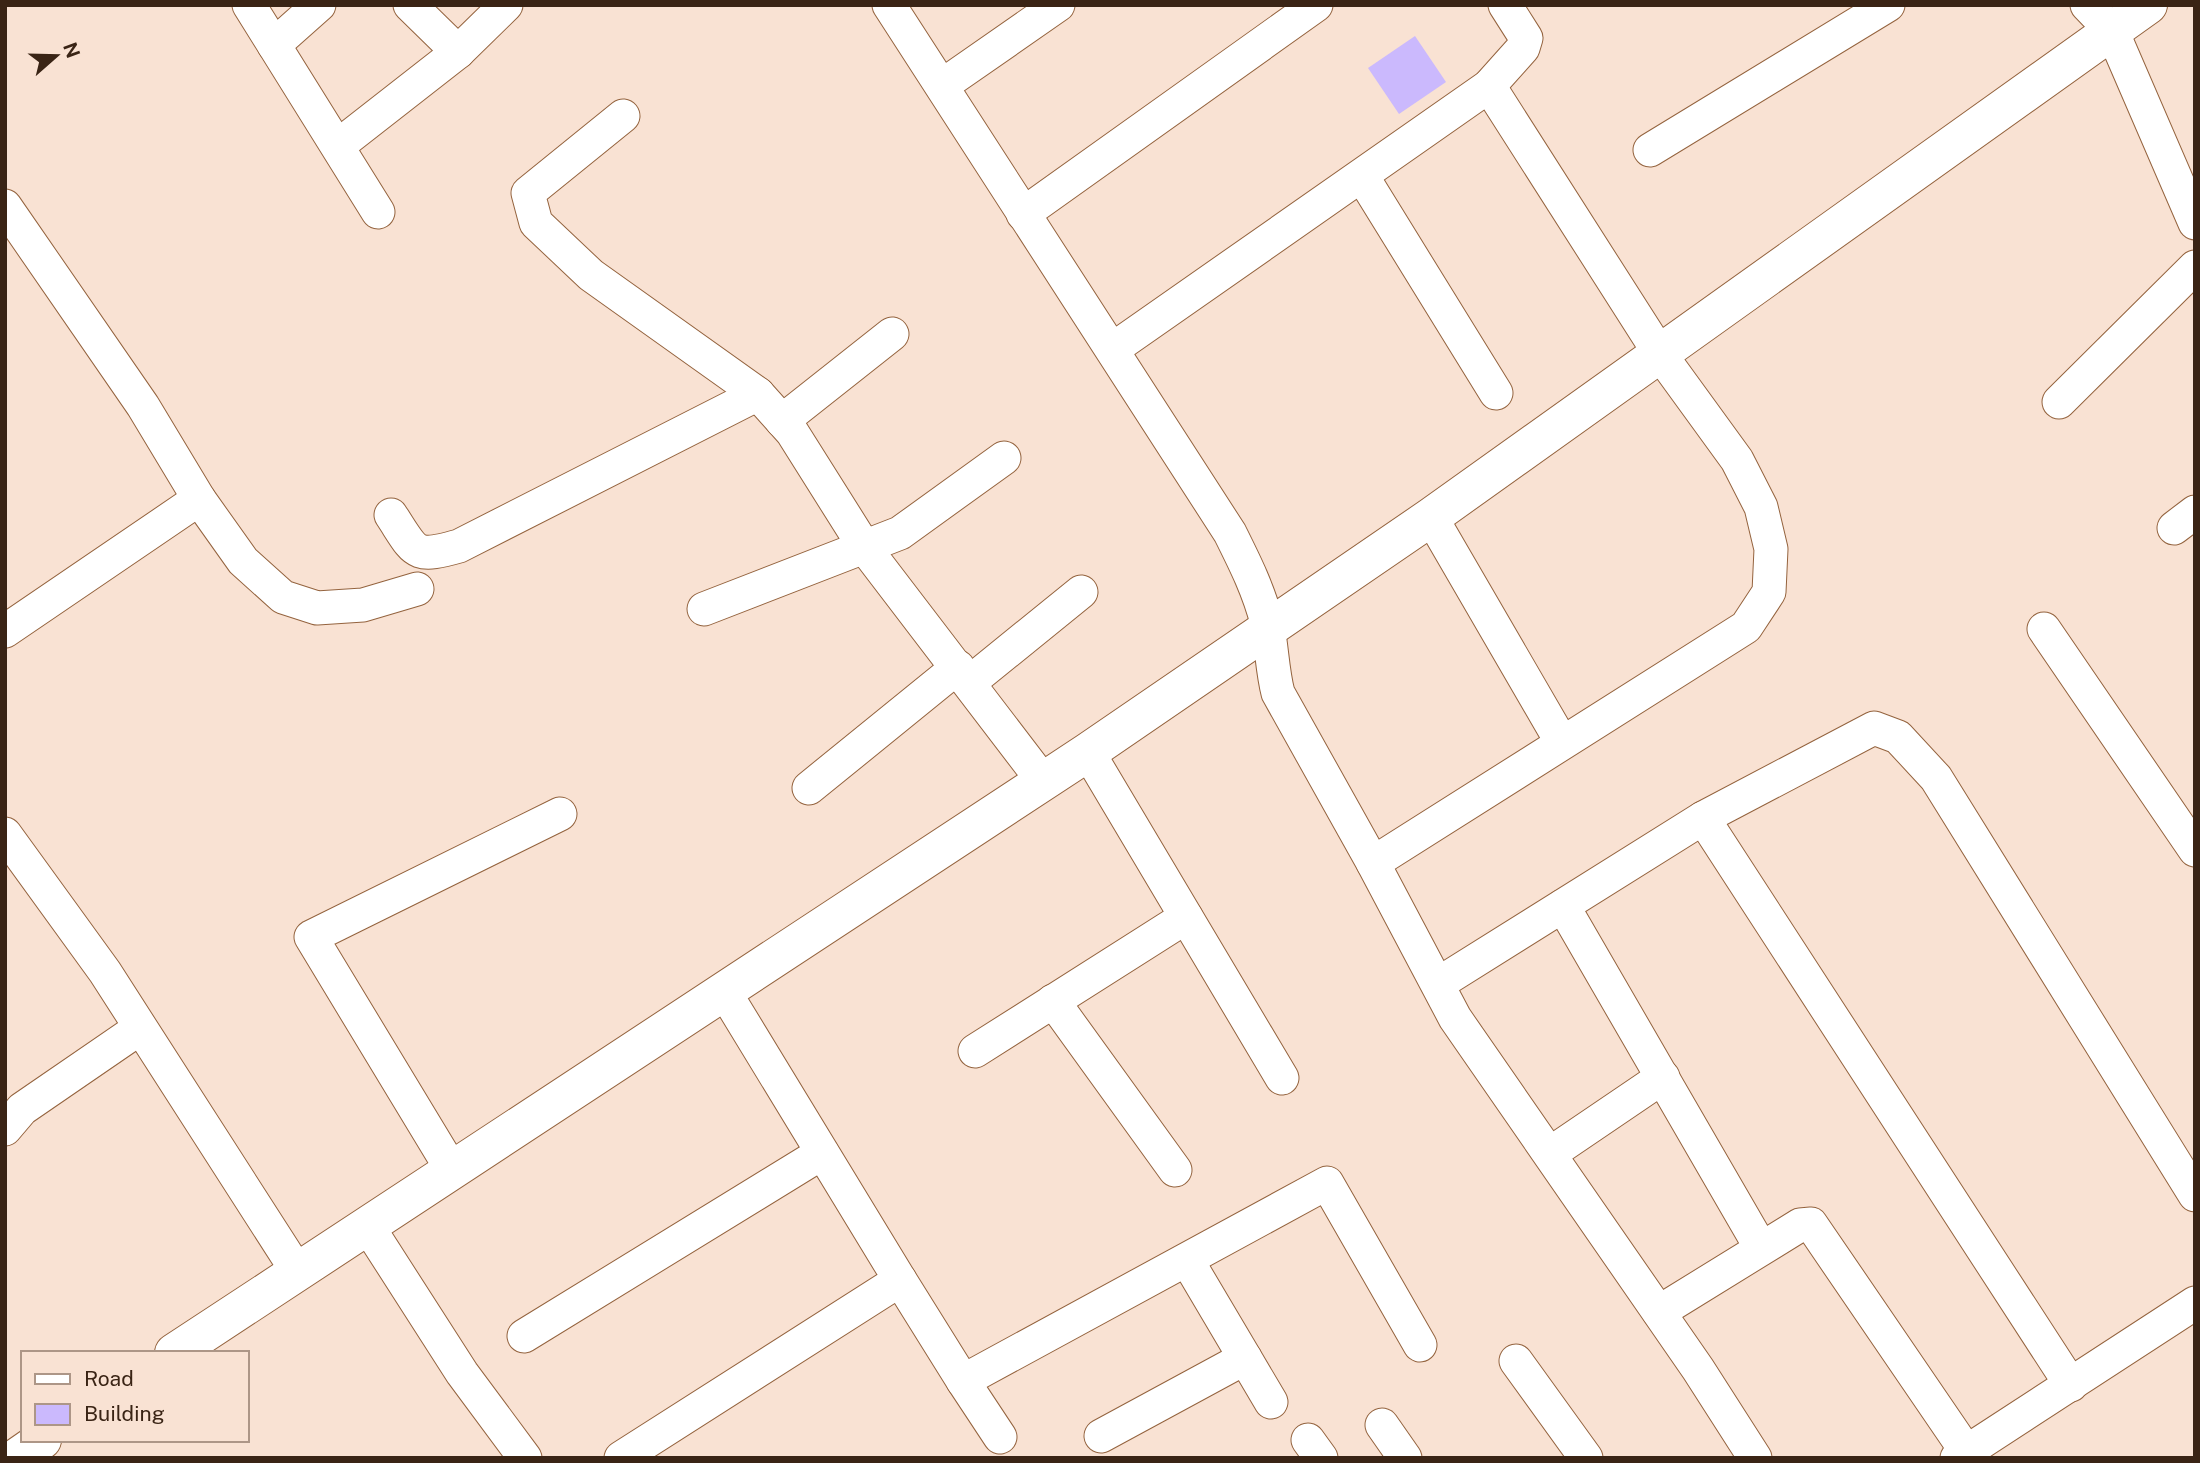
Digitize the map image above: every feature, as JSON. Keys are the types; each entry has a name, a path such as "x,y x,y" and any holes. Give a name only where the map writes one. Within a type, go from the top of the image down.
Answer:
{"street":[{"path":"249,5 339,145 378,212"},
{"path":"274,44 319,5"},
{"path":"410,5 458,51"},
{"path":"339,145 458,51 506,5"},
{"path":"889,5 1230,533 1255,583 1268,626 1270,662 1278,693 1373,863 1455,1018 1551,1153 1755,1458"},
{"path":"943,85 1058,5"},
{"path":"1023,214 1316,5"},
{"path":"1113,349 1489,86 1523,48 1526,38 1505,5"},
{"path":"1650,150 1888,5"},
{"path":"177,1351 1088,752 1268,626 1431,517 1660,354 2099,18 2148,5"},
{"path":"2099,18 2195,223"},
{"path":"1373,863 1561,741 1746,627 1769,592 1771,549 1761,507 1737,460 1660,354 1489,86"},
{"path":"623,116 528,193 536,223 591,275 758,394 792,432 865,548 1044,781"},
{"path":"1362,176 1496,393"},
{"path":"5,206 143,406 199,499 243,561 283,597 317,608 363,605 417,589"},
{"path":"2059,402 2195,267"},
{"path":"782,421 892,334"},
{"path":"391,515 414,550 429,555 460,546 758,394"},
{"path":"704,608 900,533 1004,458"},
{"path":"5,631 199,499"},
{"path":"1431,517 1561,741"},
{"path":"809,788 1081,592"},
{"path":"2044,629 2195,850"},
{"path":"1438,984 1703,818 1874,728 1898,737 1936,778 2195,1195"},
{"path":"1088,752 1282,1079"},
{"path":"452,1170 311,937 560,814"},
{"path":"1703,818 2071,1385"},
{"path":"5,835 104,972 297,1271"},
{"path":"1563,906 1762,1248"},
{"path":"975,1051 1186,917"},
{"path":"724,991 900,1280 1000,1437"},
{"path":"1053,1001 1175,1170"},
{"path":"5,1129 22,1109 140,1028"},
{"path":"1551,1153 1662,1077"},
{"path":"524,1336 822,1153"},
{"path":"963,1381 1326,1183 1420,1345"},
{"path":"1659,1312 1800,1225 1811,1224 1961,1454 2195,1303"},
{"path":"367,1225 463,1373 525,1458"},
{"path":"1186,1260 1271,1402"},
{"path":"621,1458 900,1280"},
{"path":"1101,1436 1245,1357"},
{"path":"1516,1361 1586,1458"},
{"path":"1382,1426 1405,1458"},
{"path":"16,1458 39,1442"}],"building":[{"path":"1415,36 1446,82 1399,114 1368,68"}]}
